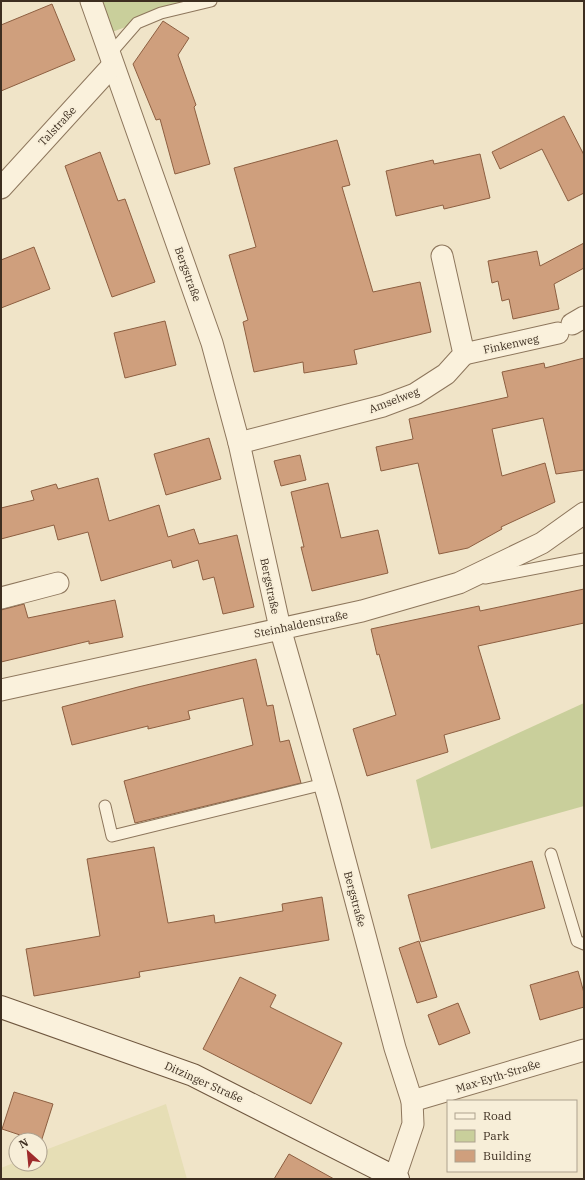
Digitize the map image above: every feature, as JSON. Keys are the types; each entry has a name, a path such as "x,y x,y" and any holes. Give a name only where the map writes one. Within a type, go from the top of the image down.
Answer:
{"street":[{"name":"Bergstraße","path":"91,1 212,343 239,443 280,628 324,784 395,1048 412,1101 413,1124 396,1178"},
{"name":"Talstraße","path":"1,188 112,60"},
{"path":"442,256 464,354"},
{"name":"Finkenweg","path":"464,354 571,325"},
{"name":"Amselweg","path":"239,443 383,406 415,394 446,374 464,354"},
{"name":"Steinhaldenstraße","path":"1,690 190,650 280,628 362,612 459,583 542,543 584,513"},
{"path":"1,598 58,583"},
{"name":"Ditzinger Straße","path":"1,1007 193,1075 396,1178"},
{"name":"Max-Eyth-Straße","path":"412,1101 584,1050"}],"lane":[{"path":"112,60 137,23 161,13 211,1"},
{"path":"459,583 584,559"},
{"path":"105,806 112,836 324,784"},
{"path":"551,854 576,940 584,944"}],"shaded area":[{"path":"166,1104 187,1179 1,1179 1,1168 8,1165 8,1172 48,1172 48,1149"}],"green space":[{"path":"91,1 196,1 104,35"},
{"path":"584,703 584,806 431,849 416,780"}],"building":[{"path":"52,4 75,60 1,91 1,25"},
{"path":"163,21 189,38 178,55 196,105 194,107 210,164 175,174 160,119 156,120 133,64"},
{"path":"564,116 584,155 584,193 568,201 542,149 500,169 492,152"},
{"path":"337,140 350,185 342,187 373,292 420,282 431,332 354,350 357,364 304,373 303,362 254,372 243,322 248,320 229,255 256,247 234,168"},
{"path":"100,152 118,201 125,199 155,282 112,297 65,166"},
{"path":"480,154 490,198 444,209 443,205 396,216 386,171 433,160 434,164"},
{"path":"584,243 584,268 554,284 559,309 513,319 509,299 502,301 498,281 492,283 488,261 537,251 540,266"},
{"path":"34,247 50,289 1,308 1,260"},
{"path":"165,321 176,365 125,378 114,333"},
{"path":"584,358 584,470 556,474 543,418 492,429 502,476 545,463 555,502 501,527 502,529 468,548 439,554 418,463 381,471 376,447 413,439 409,419 508,397 502,372 544,363 545,368"},
{"path":"209,438 221,479 166,495 154,454"},
{"path":"300,455 306,480 281,486 274,461"},
{"path":"98,478 109,521 159,505 168,537 194,529 199,544 237,535 254,607 223,614 214,577 203,580 198,560 173,568 171,560 101,581 88,532 58,540 54,525 1,539 1,508 34,500 31,491 56,484 58,489"},
{"path":"328,483 341,538 378,530 388,573 312,591 301,547 304,547 291,492"},
{"path":"584,589 584,623 478,646 500,719 444,735 448,752 367,776 353,729 396,715 379,654 377,655 371,629 479,606 480,611"},
{"path":"115,600 123,637 89,644 89,641 1,662 1,610 24,604 28,618"},
{"path":"256,659 267,706 273,705 280,742 289,740 301,783 135,823 124,781 253,745 243,698 188,711 190,719 148,729 148,726 72,745 62,707"},
{"path":"154,847 168,923 214,915 215,923 283,911 282,904 322,897 329,940 139,972 140,977 34,996 26,949 100,936 87,859"},
{"path":"532,861 545,908 421,942 408,895"},
{"path":"419,941 437,997 417,1003 399,948"},
{"path":"578,971 584,993 584,1007 540,1020 530,985"},
{"path":"240,977 276,995 270,1007 342,1043 311,1104 203,1049"},
{"path":"458,1003 470,1033 439,1045 428,1015"},
{"path":"14,1092 53,1104 44,1132 11,1132 2,1129"},
{"path":"289,1154 334,1179 274,1179"}]}
